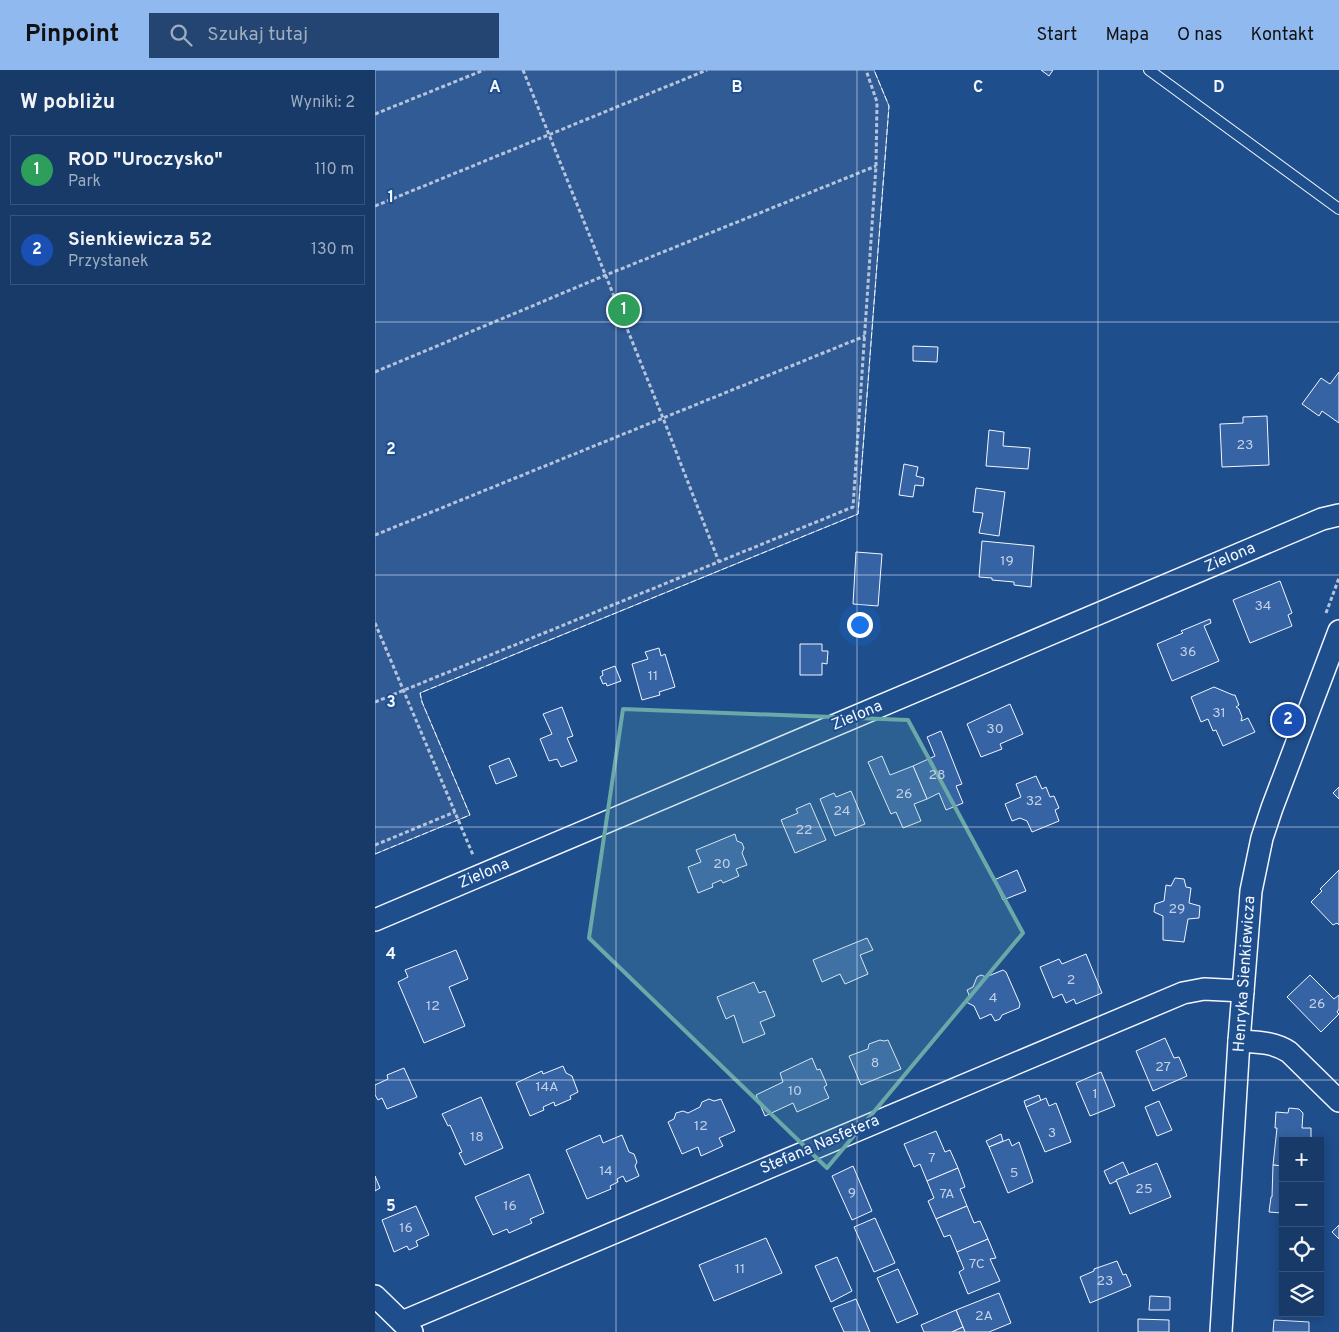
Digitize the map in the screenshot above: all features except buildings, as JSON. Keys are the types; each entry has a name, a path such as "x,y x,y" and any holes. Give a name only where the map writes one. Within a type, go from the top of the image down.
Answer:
{"street":[{"name":"Zielona","path":"375,920 1322,519 1339,515"},
{"name":"Henryka Sienkiewicza","path":"1221,1332 1239,1041 1251,890 1262,838 1272,808 1335,654 1339,631"},
{"name":"Stefana Nasfetera","path":"407,1327 1183,993 1204,989 1243,991"},
{"path":"1239,1041 1280,1046 1289,1052 1339,1101"},
{"path":"375,1296 407,1327"}],"lane":[{"path":"1149,70 1339,209"}],"path":[{"path":"375,114 484,70"},
{"path":"523,70 719,562"},
{"path":"375,206 707,70"},
{"path":"375,702 853,507 876,166 877,102 866,70"},
{"path":"375,372 606,275 876,166"},
{"path":"375,535 865,336"},
{"path":"375,623 481,875"},
{"path":"375,845 455,812"}],"highlighted area":[{"path":"623,709 908,720 1023,933 827,1168 589,938"}],"shaded area":[{"path":"375,70 874,70 889,106 858,514 420,693 422,702 470,815 375,854"}],"fence":[{"path":"375,854 470,815 422,702 420,693 858,514 889,106 874,70"}],"place":[{"name":"ROD \"Uroczysko\"","path":"624,310"},
{"name":"Sienkiewicza 52","path":"1288,720"}]}
